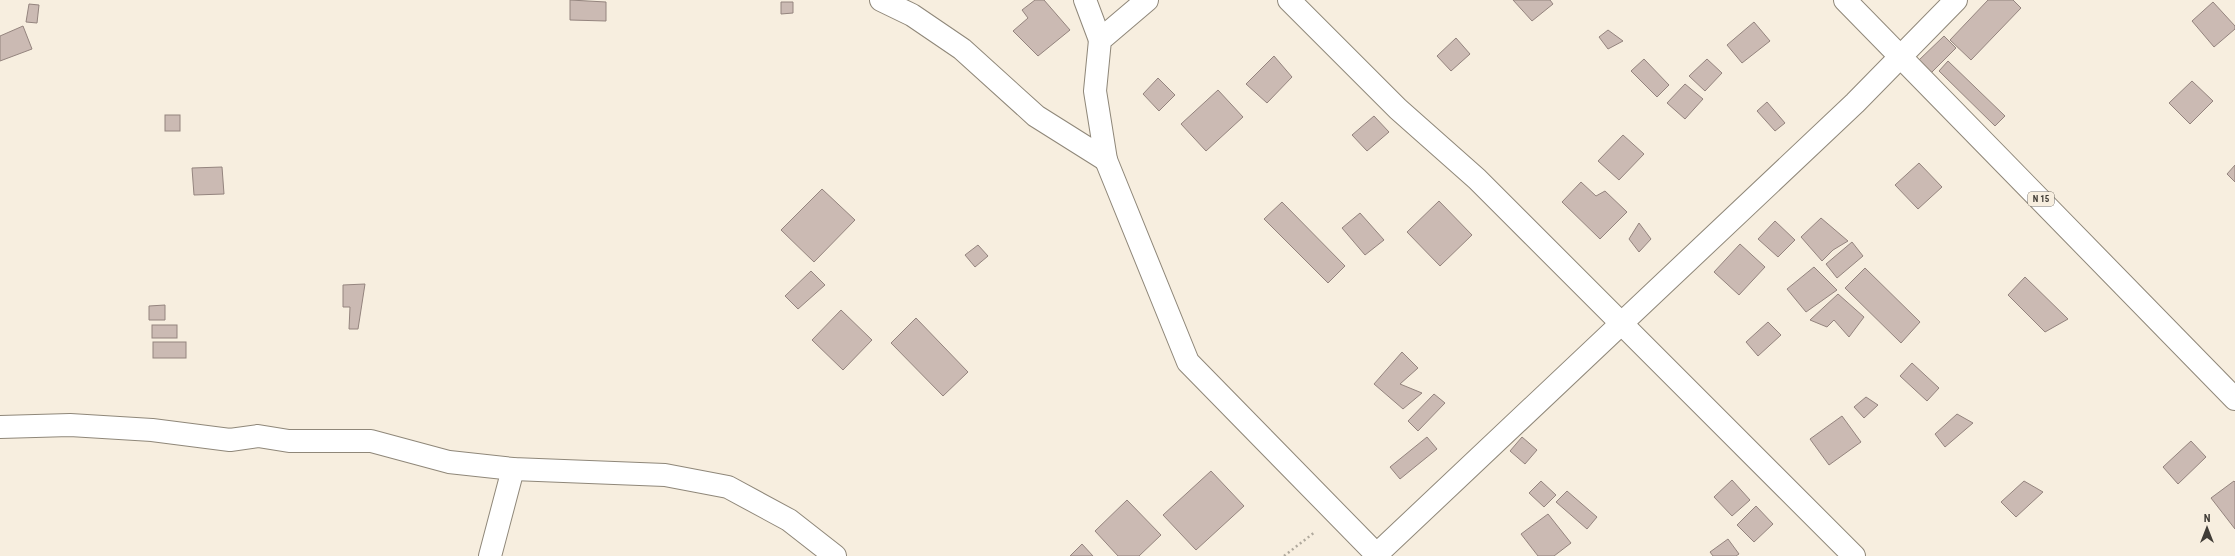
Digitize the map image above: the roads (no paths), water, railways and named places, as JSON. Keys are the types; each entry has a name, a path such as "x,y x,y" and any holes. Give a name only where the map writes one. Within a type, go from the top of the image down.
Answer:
{"street":[{"path":"881,0 912,15 962,49 1036,116 1106,160"},
{"path":"1085,0 1100,40 1095,92 1106,160 1188,362 1376,555 1902,57 1956,0"},
{"path":"1100,40 1147,0"},
{"path":"1289,0 1398,109 1478,179 1854,556"},
{"name":"N 15","path":"1845,0 2235,399"},
{"path":"0,427 70,425 152,430 230,440 258,436 289,441 371,441 449,462 513,470 665,475 728,487 789,520 835,556"},
{"path":"490,556 513,470"}]}
